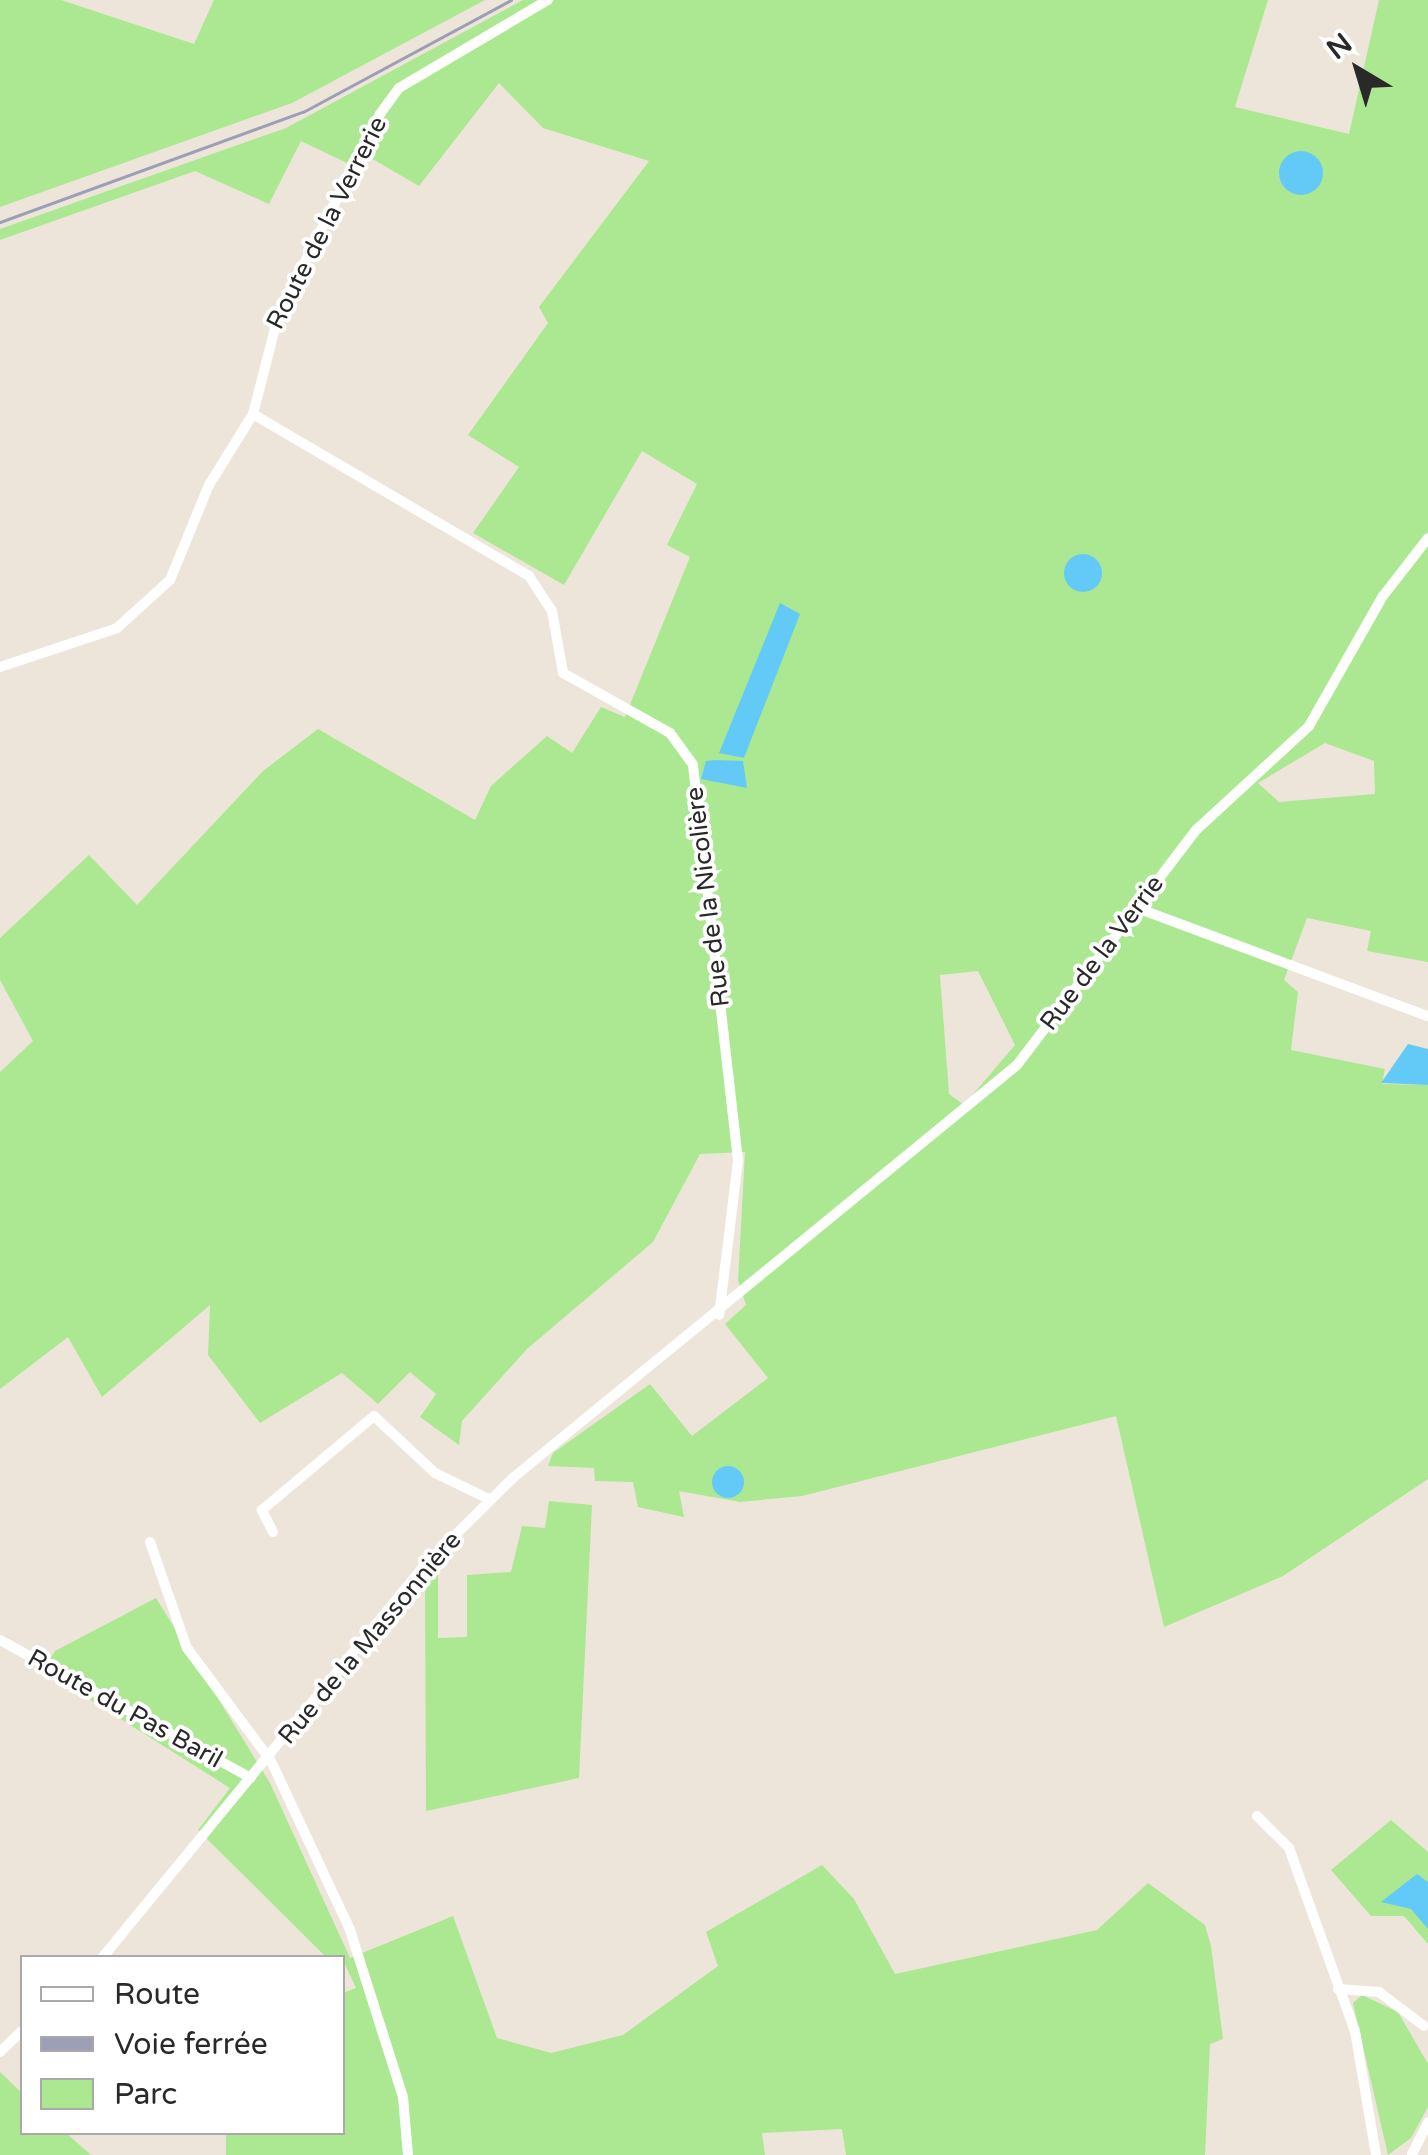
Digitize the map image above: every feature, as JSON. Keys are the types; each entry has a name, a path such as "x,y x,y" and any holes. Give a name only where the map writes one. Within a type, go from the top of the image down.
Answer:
{"street":[{"name":"Route de la Verrerie","path":"0,668 117,628 170,580 208,485 253,414 279,313 380,114 400,88 548,0"},
{"name":"Rue de la Nicolière","path":"253,414 529,576 552,611 563,673 684,746 738,1161 719,1316"},
{"name":"Rue de la Verrie","path":"719,1316 991,1092 1213,811 1309,726 1383,596 1428,538"},
{"path":"1137,908 1428,1016"},
{"name":"Rue de la Massonnière","path":"104,1955 423,1567 491,1500 719,1316"},
{"path":"273,1532 262,1510 374,1416 435,1472 491,1500"},
{"path":"150,1542 187,1648 268,1759 350,1930 403,2096 408,2155"},
{"name":"Route du Pas Baril","path":"0,1640 251,1778"},
{"path":"1257,1816 1289,1848 1368,2083 1376,2155"},
{"path":"1338,1988 1379,1992 1424,2026"},
{"path":"0,2052 20,2033"},
{"path":"1411,2155 1428,2122"},
{"path":"1411,2155 1428,2148"}],"green space":[{"path":"0,0 61,0 194,44 214,0 485,0 292,103 0,207"},
{"path":"523,0 1268,0 1235,107 1349,134 1379,0 1428,0 1428,962 1367,951 1371,931 1307,918 1284,980 1298,992 1291,1050 1385,1069 1382,1084 1428,1085 1428,1479 1283,1576 1164,1627 1116,1416 802,1496 740,1502 679,1491 684,1517 638,1507 633,1482 595,1481 594,1468 548,1466 553,1453 650,1384 692,1436 768,1378 725,1324 746,1305 738,1281 745,1152 700,1154 653,1242 527,1349 462,1421 459,1445 420,1417 436,1394 410,1372 378,1404 342,1373 260,1423 208,1355 210,1305 102,1397 68,1337 0,1389 0,1072 33,1041 0,980 0,938 89,855 137,905 263,771 318,729 475,820 491,786 547,736 572,753 601,707 625,717 690,557 667,545 697,484 642,451 564,585 473,533 519,467 468,435 548,323 539,307 649,161 543,128 499,83 419,186 357,150 349,164 301,141 269,204 195,171 0,240 0,229 286,128","holes":["1325,743 1374,761 1375,794 1279,802 1258,783","978,971 1015,1045 964,1105 949,1094 940,975"]},
{"path":"549,1501 592,1505 579,1778 426,1811 425,1577 438,1574 438,1638 467,1637 467,1575 511,1572 522,1526 545,1528"},
{"path":"156,1598 270,1783 350,1958 453,1916 497,2038 551,2053 623,2035 718,1966 706,1932 822,1865 854,1899 895,1974 1097,1930 1148,1883 1205,1925 1211,1946 1223,2039 1210,2044 1205,2155 846,2155 842,2129 762,2133 765,2155 226,2155 226,2135 345,2135 345,1992 356,1988 345,1955 324,1955 198,1830 230,1788 43,1670 55,1651"},
{"path":"1391,1820 1428,1852 1428,1944 1404,1916 1371,1916 1331,1870"},
{"path":"1362,1995 1398,2012 1428,2064 1428,2107 1411,2138 1388,2155 1353,2003"},
{"path":"0,2072 20,2091 20,2135 68,2135 91,2155 0,2155"}],"water":[{"path":"1301,151 1317,157 1323,173 1317,189 1301,195 1285,189 1279,173 1285,157"},
{"path":"1083,554 1096,560 1102,573 1096,586 1083,592 1070,586 1064,573 1070,560"},
{"path":"780,603 800,614 744,758 719,753"},
{"path":"706,761 743,761 747,788 701,779"},
{"path":"1408,1044 1428,1049 1428,1085 1381,1083"},
{"path":"728,1466 740,1470 744,1482 740,1494 728,1498 716,1494 712,1482 716,1470"},
{"path":"1417,1874 1428,1882 1428,1929 1411,1909 1381,1902"}],"railway":[{"path":"0,222 303,112 511,0"}]}
